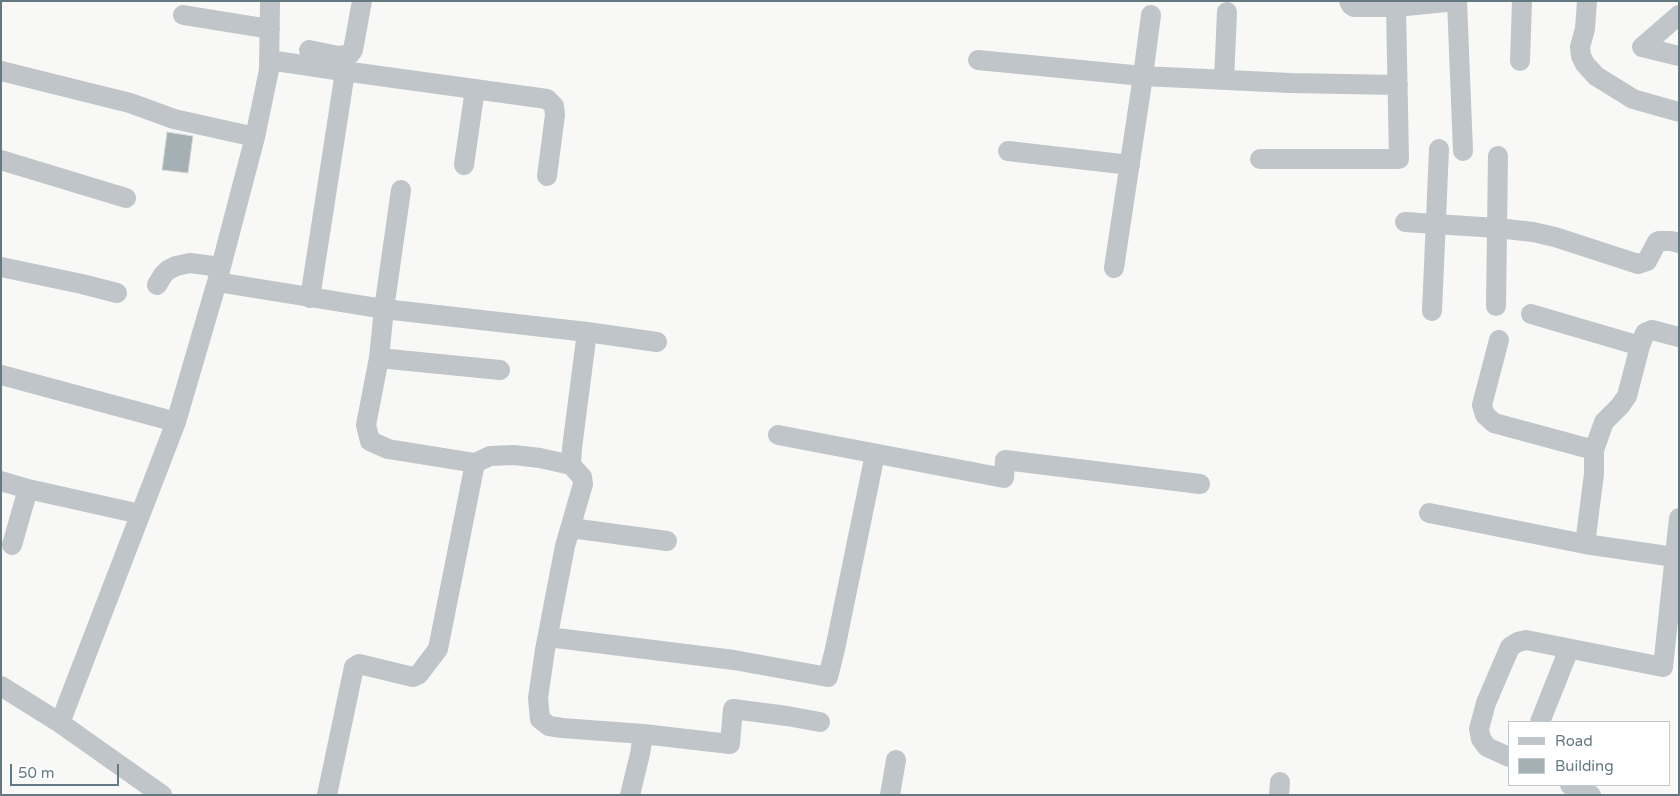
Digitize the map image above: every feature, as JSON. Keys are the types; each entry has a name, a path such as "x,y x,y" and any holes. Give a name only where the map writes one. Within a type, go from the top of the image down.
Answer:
{"street":[{"path":"60,723 176,422 219,274 255,137 269,70 270,1"},
{"path":"310,298 340,66 353,50 362,1"},
{"path":"1349,1 1354,7 1396,7 1457,1 1464,151"},
{"path":"1520,61 1522,1"},
{"path":"1587,1 1585,29 1580,47 1581,56 1585,64 1596,76 1633,99 1679,112"},
{"path":"1260,159 1398,159 1396,7"},
{"path":"1224,80 1227,12"},
{"path":"183,15 270,29"},
{"path":"1114,268 1144,76 1151,15"},
{"path":"1679,15 1642,47 1679,56"},
{"path":"309,50 340,66"},
{"path":"269,60 340,66 547,99 554,106 555,115 547,176"},
{"path":"978,60 1144,76 1337,85 1398,85"},
{"path":"1,71 130,103 174,120 255,137"},
{"path":"464,165 475,89"},
{"path":"1432,311 1439,149"},
{"path":"1008,151 1130,165"},
{"path":"1496,306 1498,156"},
{"path":"1,160 126,198"},
{"path":"401,190 379,358 366,425 370,441 388,449 475,463 490,456 540,458 571,465 582,476 583,484 565,546 548,637 538,698 540,719 549,726 562,728 643,734 730,744 733,709 820,722"},
{"path":"1405,222 1533,232 1555,237 1638,264 1647,261 1659,241 1671,241 1679,244"},
{"path":"157,285 162,274 176,266 190,263 219,274 310,298 384,309 587,332 656,342"},
{"path":"1,267 117,293"},
{"path":"1531,314 1640,346"},
{"path":"1585,544 1594,474 1594,450 1604,422 1627,396 1645,333 1649,330 1679,337"},
{"path":"571,465 587,332"},
{"path":"1499,340 1482,405 1484,415 1494,423 1594,450"},
{"path":"379,358 500,370"},
{"path":"1,375 176,422"},
{"path":"778,435 1004,478 1005,460 1200,484"},
{"path":"548,637 734,660 828,678 875,454"},
{"path":"327,795 354,667 359,664 413,677 419,674 438,650 475,463"},
{"path":"1,481 28,489 140,514"},
{"path":"12,545 28,489"},
{"path":"1429,513 1585,544 1674,557"},
{"path":"1508,756 1487,747 1480,739 1479,729 1486,703 1510,647 1518,642 1526,640 1663,667 1679,518"},
{"path":"571,528 667,541"},
{"path":"1540,721 1569,649"},
{"path":"1,686 60,723 162,795"},
{"path":"630,795 643,734"},
{"path":"890,795 896,760"},
{"path":"1572,786 1591,795"}],"building":[{"path":"167,132 193,136 188,173 162,170"}]}
